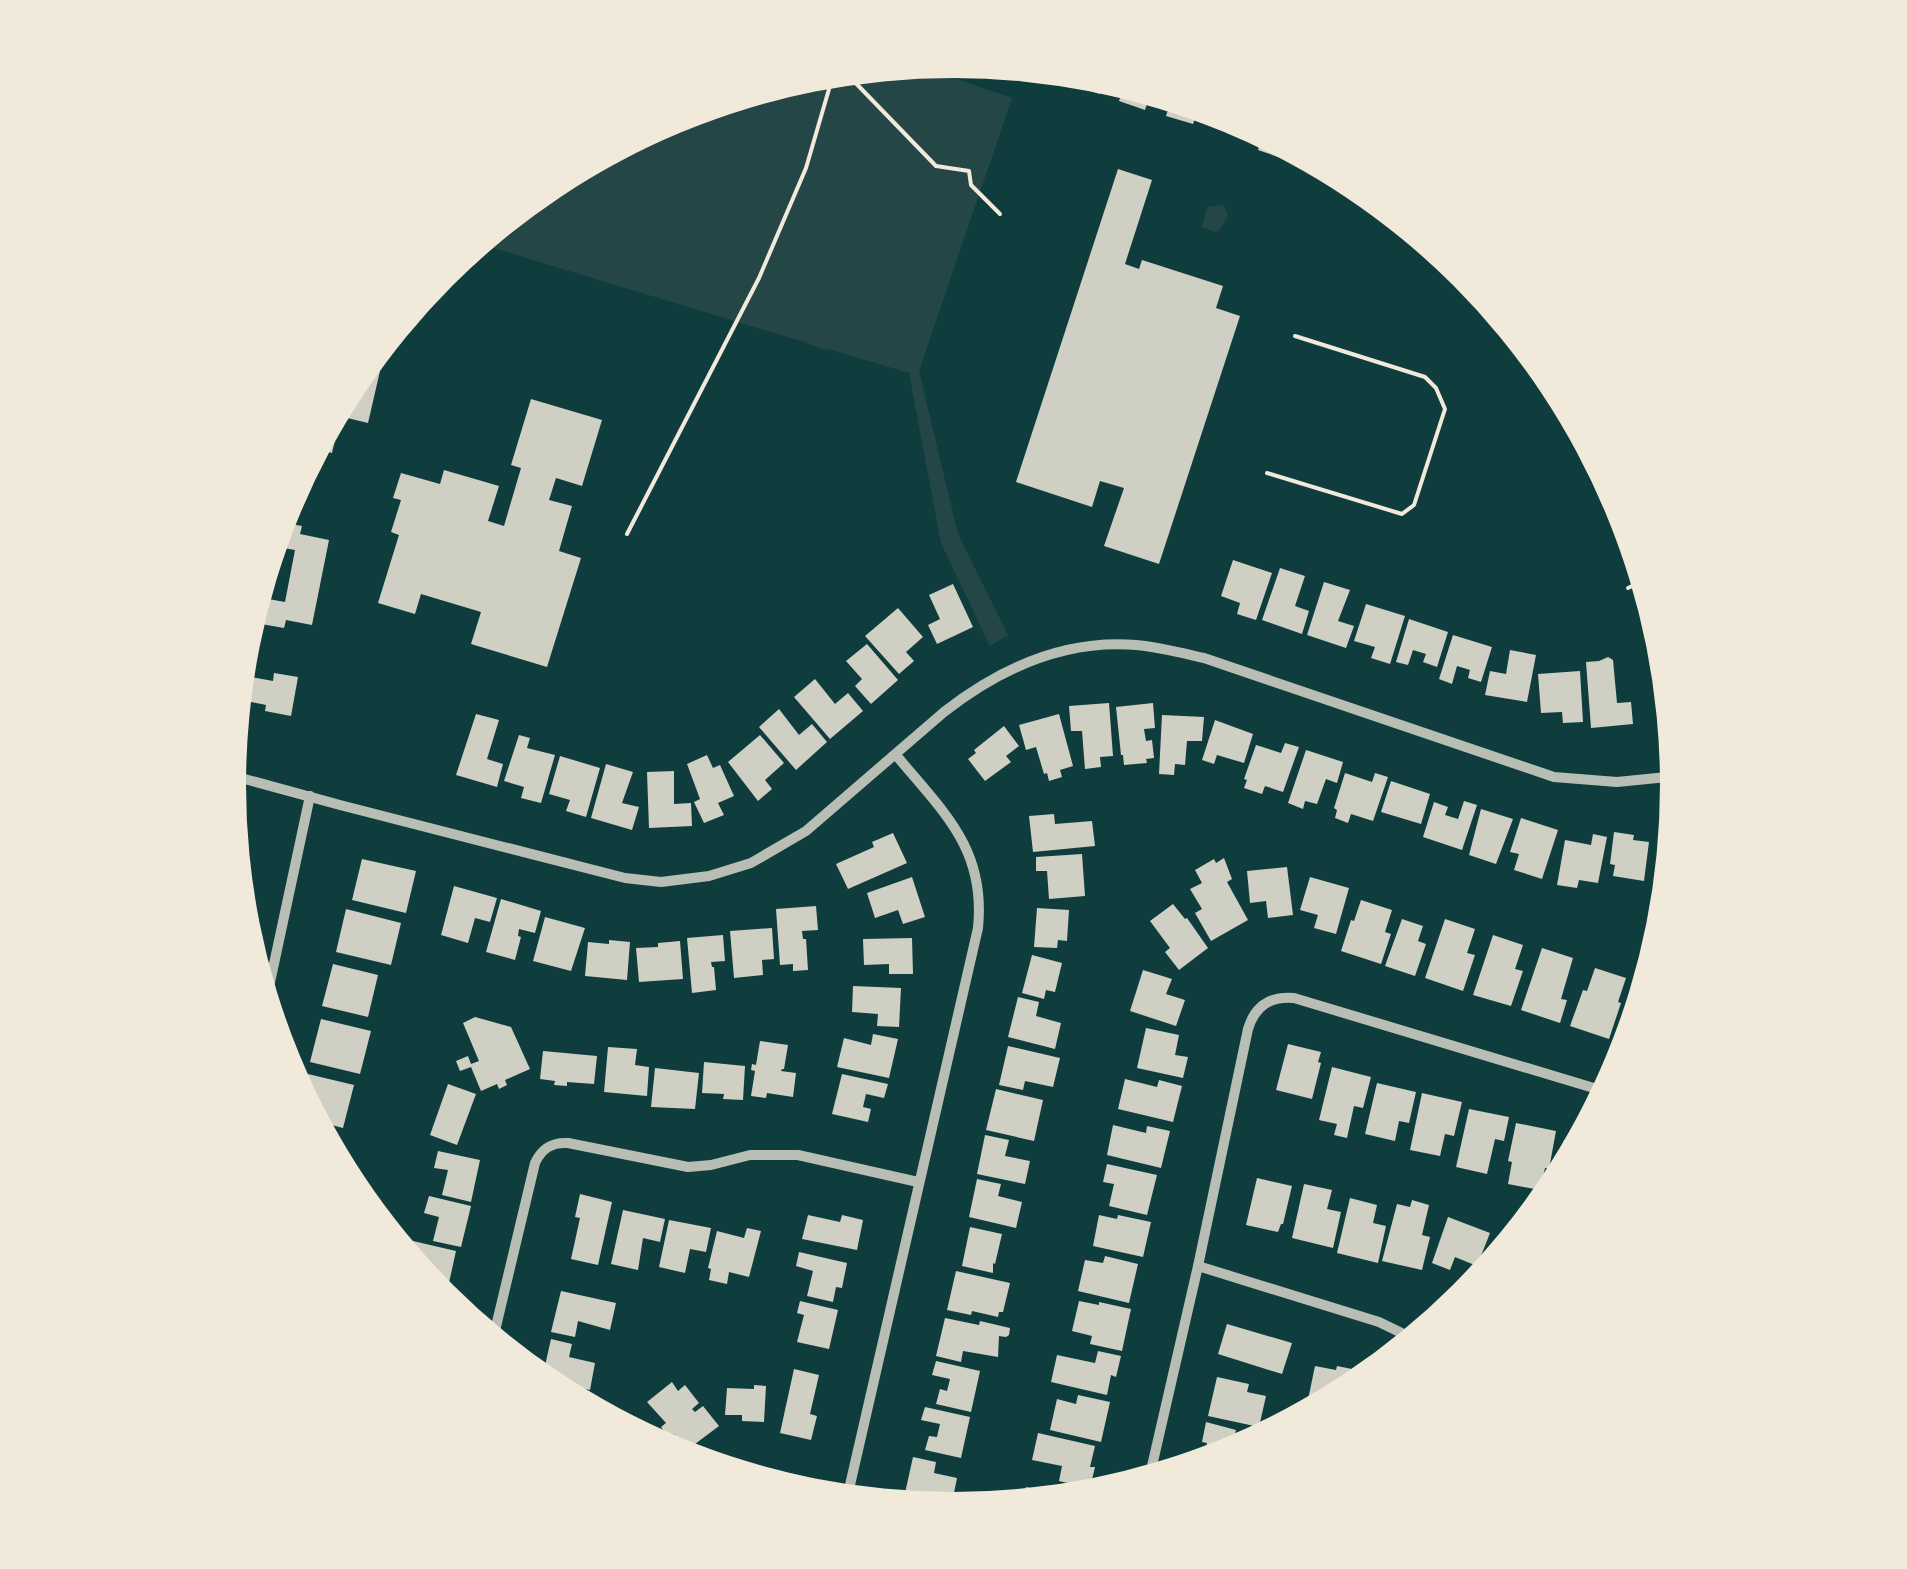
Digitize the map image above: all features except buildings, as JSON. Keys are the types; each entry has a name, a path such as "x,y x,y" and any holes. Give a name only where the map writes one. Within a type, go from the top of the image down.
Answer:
{"street":[{"path":"246,778 625,878 661,882 709,876 750,864 806,831 965,696 1025,662 1061,650 1118,644 1156,647 1204,658 1554,777 1617,782 1660,778"},
{"path":"851,1483 978,928 980,895 974,863 960,834 896,755"},
{"path":"272,972 310,796"},
{"path":"1153,1462 1254,1013 1269,1001 1305,1001 1592,1088"},
{"path":"497,1324 535,1162 553,1144 568,1143 688,1167 750,1155 798,1155 918,1182"},
{"path":"1198,1266 1379,1322 1400,1332"}],"path":[{"path":"857,85 936,166 970,171 971,185 1000,214"},
{"path":"627,534 759,278 806,168 829,89"},
{"path":"1267,473 1402,514 1414,506 1446,408 1436,388 1425,378 1296,336"}],"shaded area":[{"path":"953,78 1012,98 919,371 958,534 1008,635 990,646 941,543 909,373 493,248 600,172 683,131 726,115 816,91 907,79"},
{"path":"1224,206 1228,215 1220,230 1202,227 1207,207"}]}
